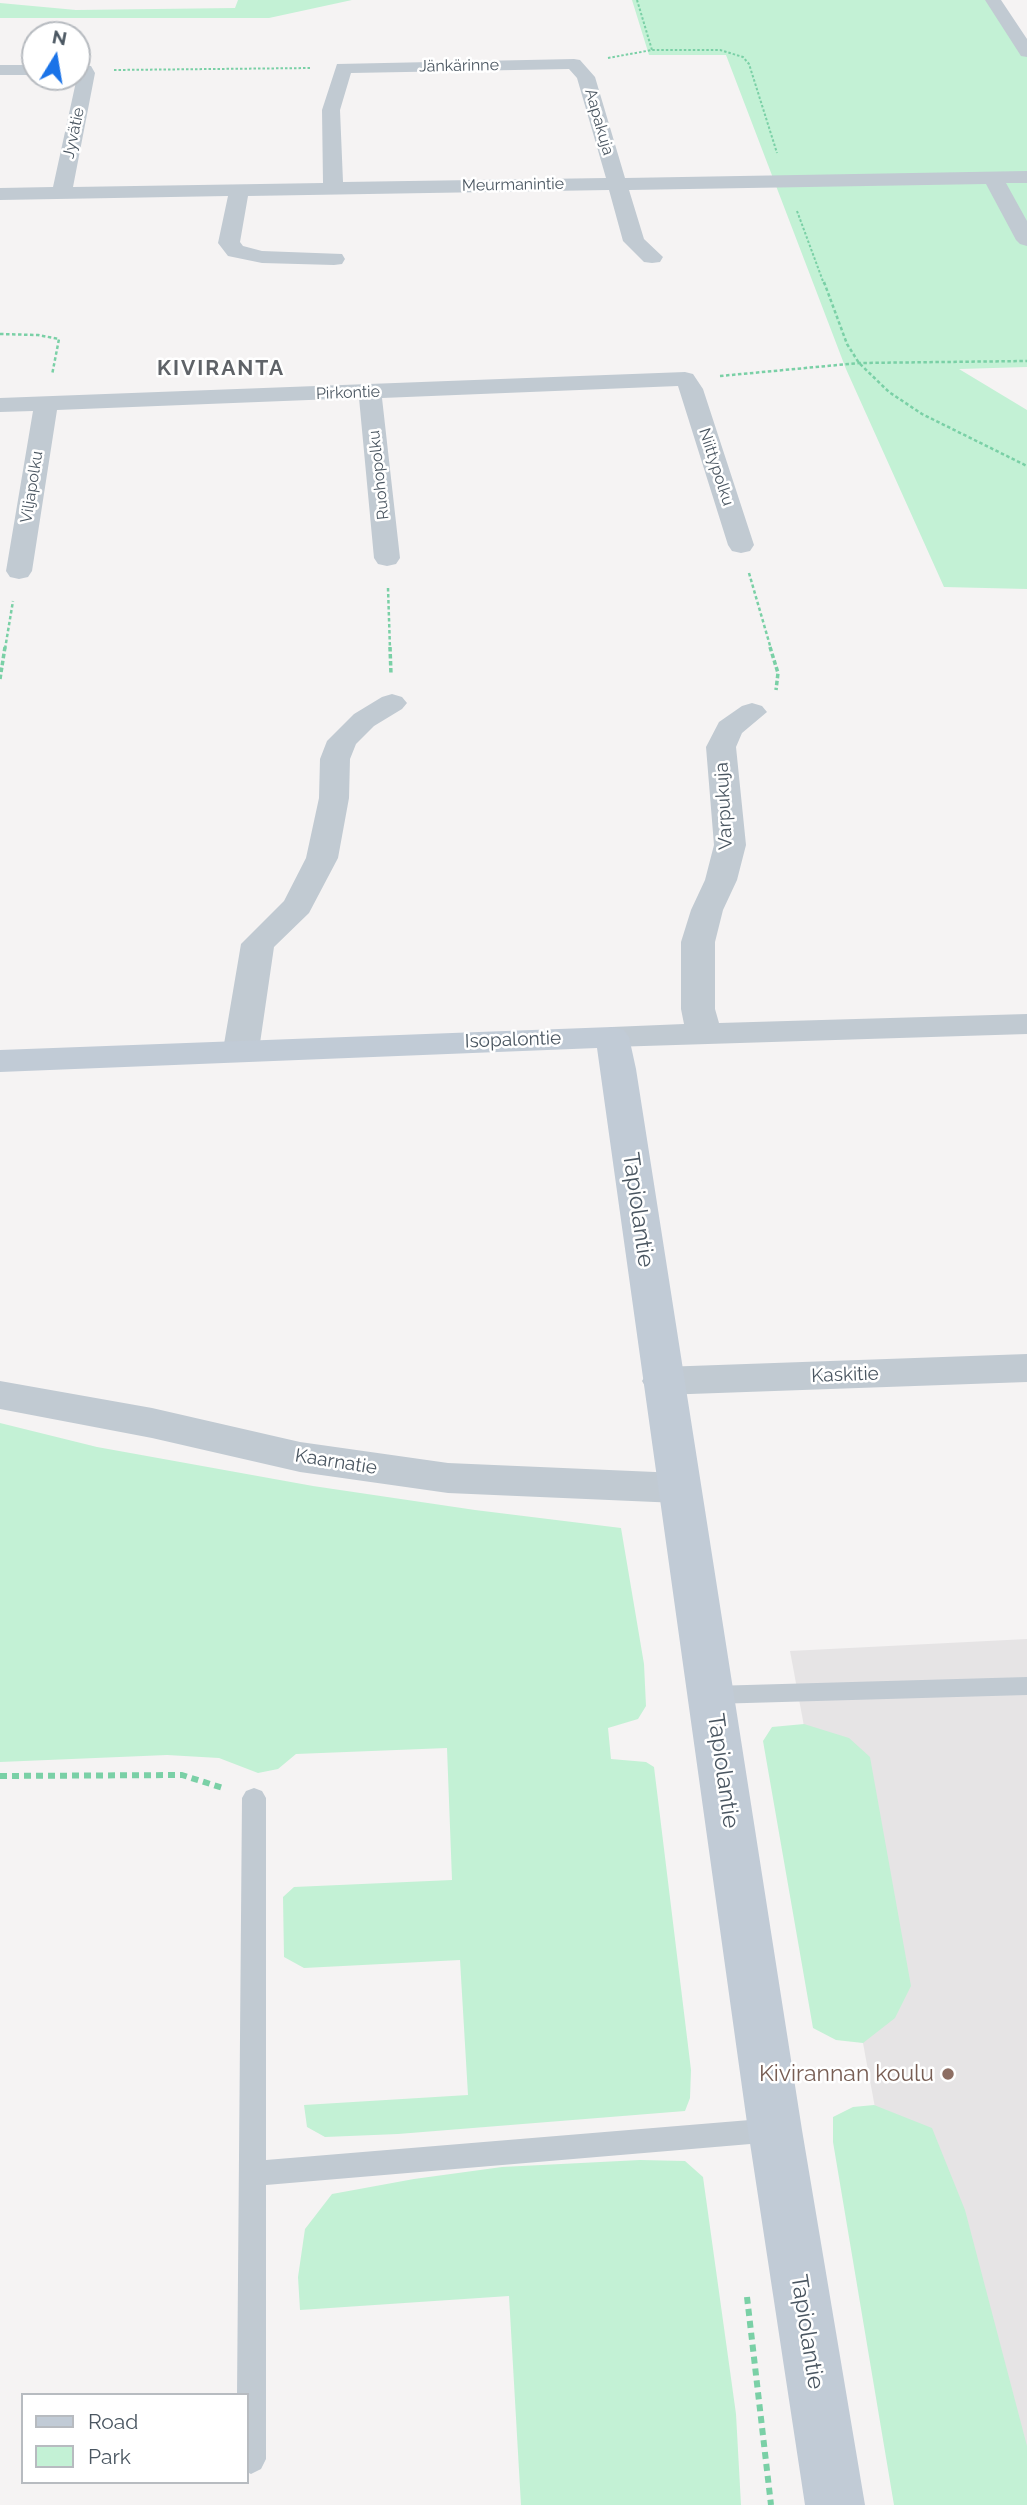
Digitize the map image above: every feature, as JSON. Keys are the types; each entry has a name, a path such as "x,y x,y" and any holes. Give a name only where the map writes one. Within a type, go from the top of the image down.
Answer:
{"street":[{"path":"993,0 1027,52"},
{"name":"Jänkärinne","path":"343,68 575,64"},
{"name":"Aapakuja","path":"575,64 586,77 634,241 652,257"},
{"path":"334,188 331,110 343,68"},
{"path":"0,70 21,70"},
{"name":"Jyvätie","path":"62,192 80,91"},
{"path":"992,177 1027,240"},
{"name":"Meurmanintie","path":"0,194 1027,177"},
{"path":"239,190 229,243 236,251 262,257 334,259"},
{"name":"Pirkontie","path":"0,405 688,384"},
{"name":"Niittypolku","path":"688,384 741,545"},
{"name":"Ruohopolku","path":"370,392 387,558"},
{"name":"Viljapolku","path":"19,570 46,403"},
{"path":"241,1050 258,944 298,906 321,858 334,798 335,759 342,741 364,720 392,703"},
{"name":"Varpukuja","path":"704,1034 698,1009 698,942 707,910 721,880 730,845 721,747 729,728 752,712"},
{"name":"Isopalontie","path":"0,1061 241,1050 1027,1024"},
{"name":"Tapiolantie","path":"612,1037 775,2130 835,2505"},
{"name":"Kaskitie","path":"662,1381 1027,1368"},
{"name":"Kaarnatie","path":"0,1395 152,1423 300,1457 448,1478 678,1488"}],"lane":[{"path":"712,1695 1027,1686"},
{"path":"251,2459 255,2173 254,1798"},
{"path":"255,2173 775,2130"}],"path":[{"path":"637,0 652,50"},
{"path":"575,64 652,50 720,50 743,57 749,64 786,181 847,344 859,363 889,392 922,414 1027,466"},
{"path":"91,71 343,68"},
{"path":"0,334 38,335 59,339 46,403"},
{"path":"688,384 859,363 1027,361"},
{"path":"741,545 778,673 776,690 752,712"},
{"path":"387,558 392,703"},
{"path":"0,680 19,570"},
{"path":"0,1776 182,1775 254,1798"}],"shaded area":[{"name":"Kivirannan koulu","path":"1027,1639 1027,2505 949,2505 790,1651"}],"green space":[{"path":"238,0 352,0 269,18 0,18 0,3 76,10 235,8"},
{"path":"632,0 998,0 1027,44 1027,367 959,369 1027,410 1027,589 944,587 846,369 726,55 649,55"},
{"path":"0,1423 97,1447 313,1486 621,1528 644,1664 646,1706 638,1719 608,1728 611,1759 646,1762 654,1767 691,2070 690,2098 685,2111 398,2134 325,2137 307,2127 304,2105 468,2095 460,1960 304,1968 284,1957 283,1897 294,1887 452,1880 447,1748 296,1754 278,1769 258,1773 219,1758 167,1755 0,1762"},
{"path":"804,1724 849,1738 870,1757 911,1986 895,2018 863,2043 836,2040 813,2028 763,1741 772,1727"},
{"path":"874,2105 932,2128 965,2210 1027,2446 1027,2505 894,2505 833,2142 833,2117 853,2107"},
{"path":"640,2160 685,2161 703,2177 736,2414 741,2505 521,2505 509,2296 300,2310 298,2277 305,2229 332,2194 502,2167"}],"place":[{"name":"Kivirannan koulu","path":"948,2074"}],"district":[{"name":"KIVIRANTA","path":"221,369"}]}
